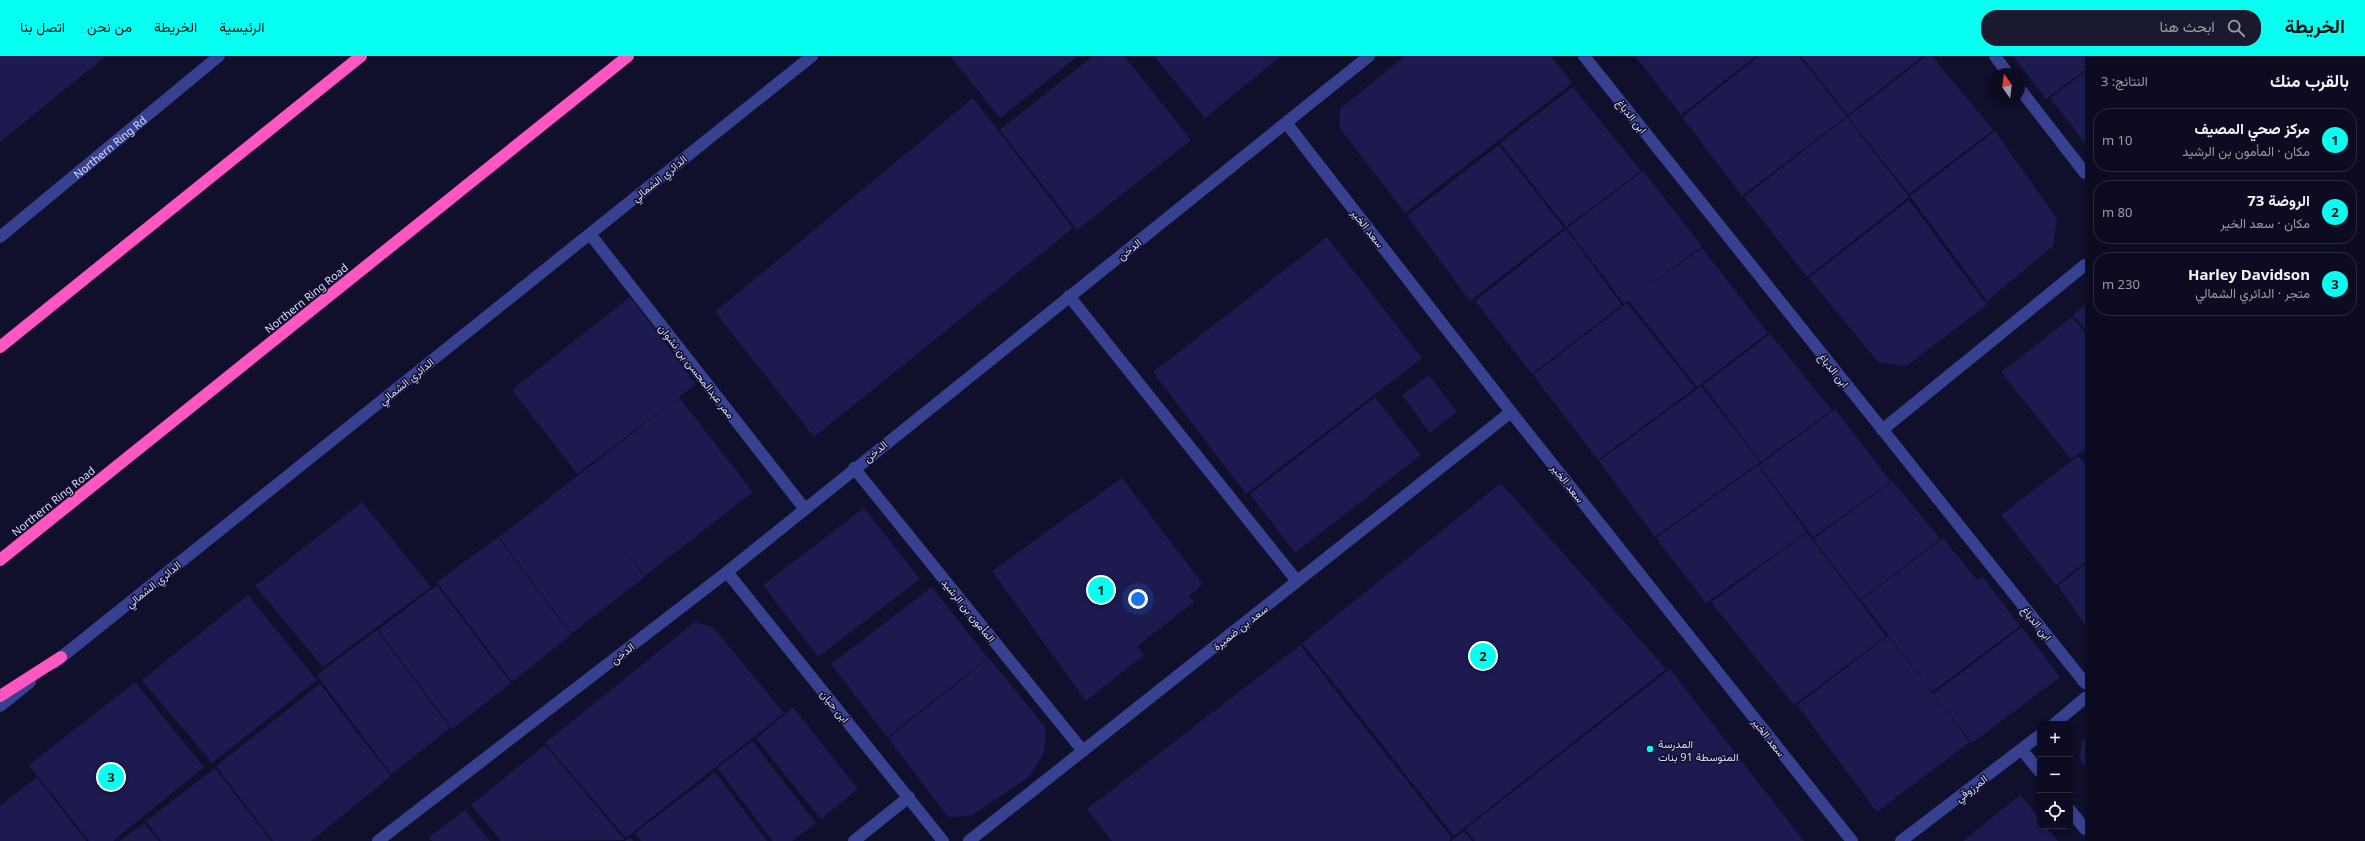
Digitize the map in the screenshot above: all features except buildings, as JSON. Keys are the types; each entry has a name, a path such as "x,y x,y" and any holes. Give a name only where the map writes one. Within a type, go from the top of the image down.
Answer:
{"highway":[{"path":"0,347 361,56"},
{"name":"Northern Ring Road","path":"0,560 628,56"},
{"path":"0,696 61,657"}],"street":[{"name":"Northern Ring Rd","path":"0,237 219,56"},
{"name":"الدائري الشمالي","path":"0,706 812,56"},
{"name":"الدخن","path":"378,841 727,572 804,508 1287,124 1369,56"},
{"name":"ابن الدباغ","path":"1584,56 2085,683"},
{"path":"1995,56 2004,68"},
{"path":"2025,96 2085,173"},
{"name":"سعد الخير","path":"1287,124 1511,412 1852,841"},
{"name":"ممر عبدالمحسن بن نشوان","path":"590,234 804,508"},
{"path":"1882,430 2085,265"},
{"path":"1069,296 1297,582"},
{"name":"سعد بن ضميرة","path":"969,841 1511,412"},
{"name":"المأمون بن الرشيد","path":"854,468 1083,751"},
{"name":"ابن حيان","path":"727,572 943,841"},
{"path":"2058,721 2085,698"},
{"name":"المرزوقي","path":"1901,841 2037,738"},
{"path":"2022,750 2037,768"},
{"path":"854,841 909,797"},
{"path":"2073,814 2085,828"}],"place":[{"name":"مركز صحي المصيف","path":"1101,590"},
{"name":"الروضة 73","path":"1483,656"},
{"name":"المدرسة المتوسطة 91 بنات","path":"1650,749"},
{"name":"Harley Davidson","path":"111,777"}]}
